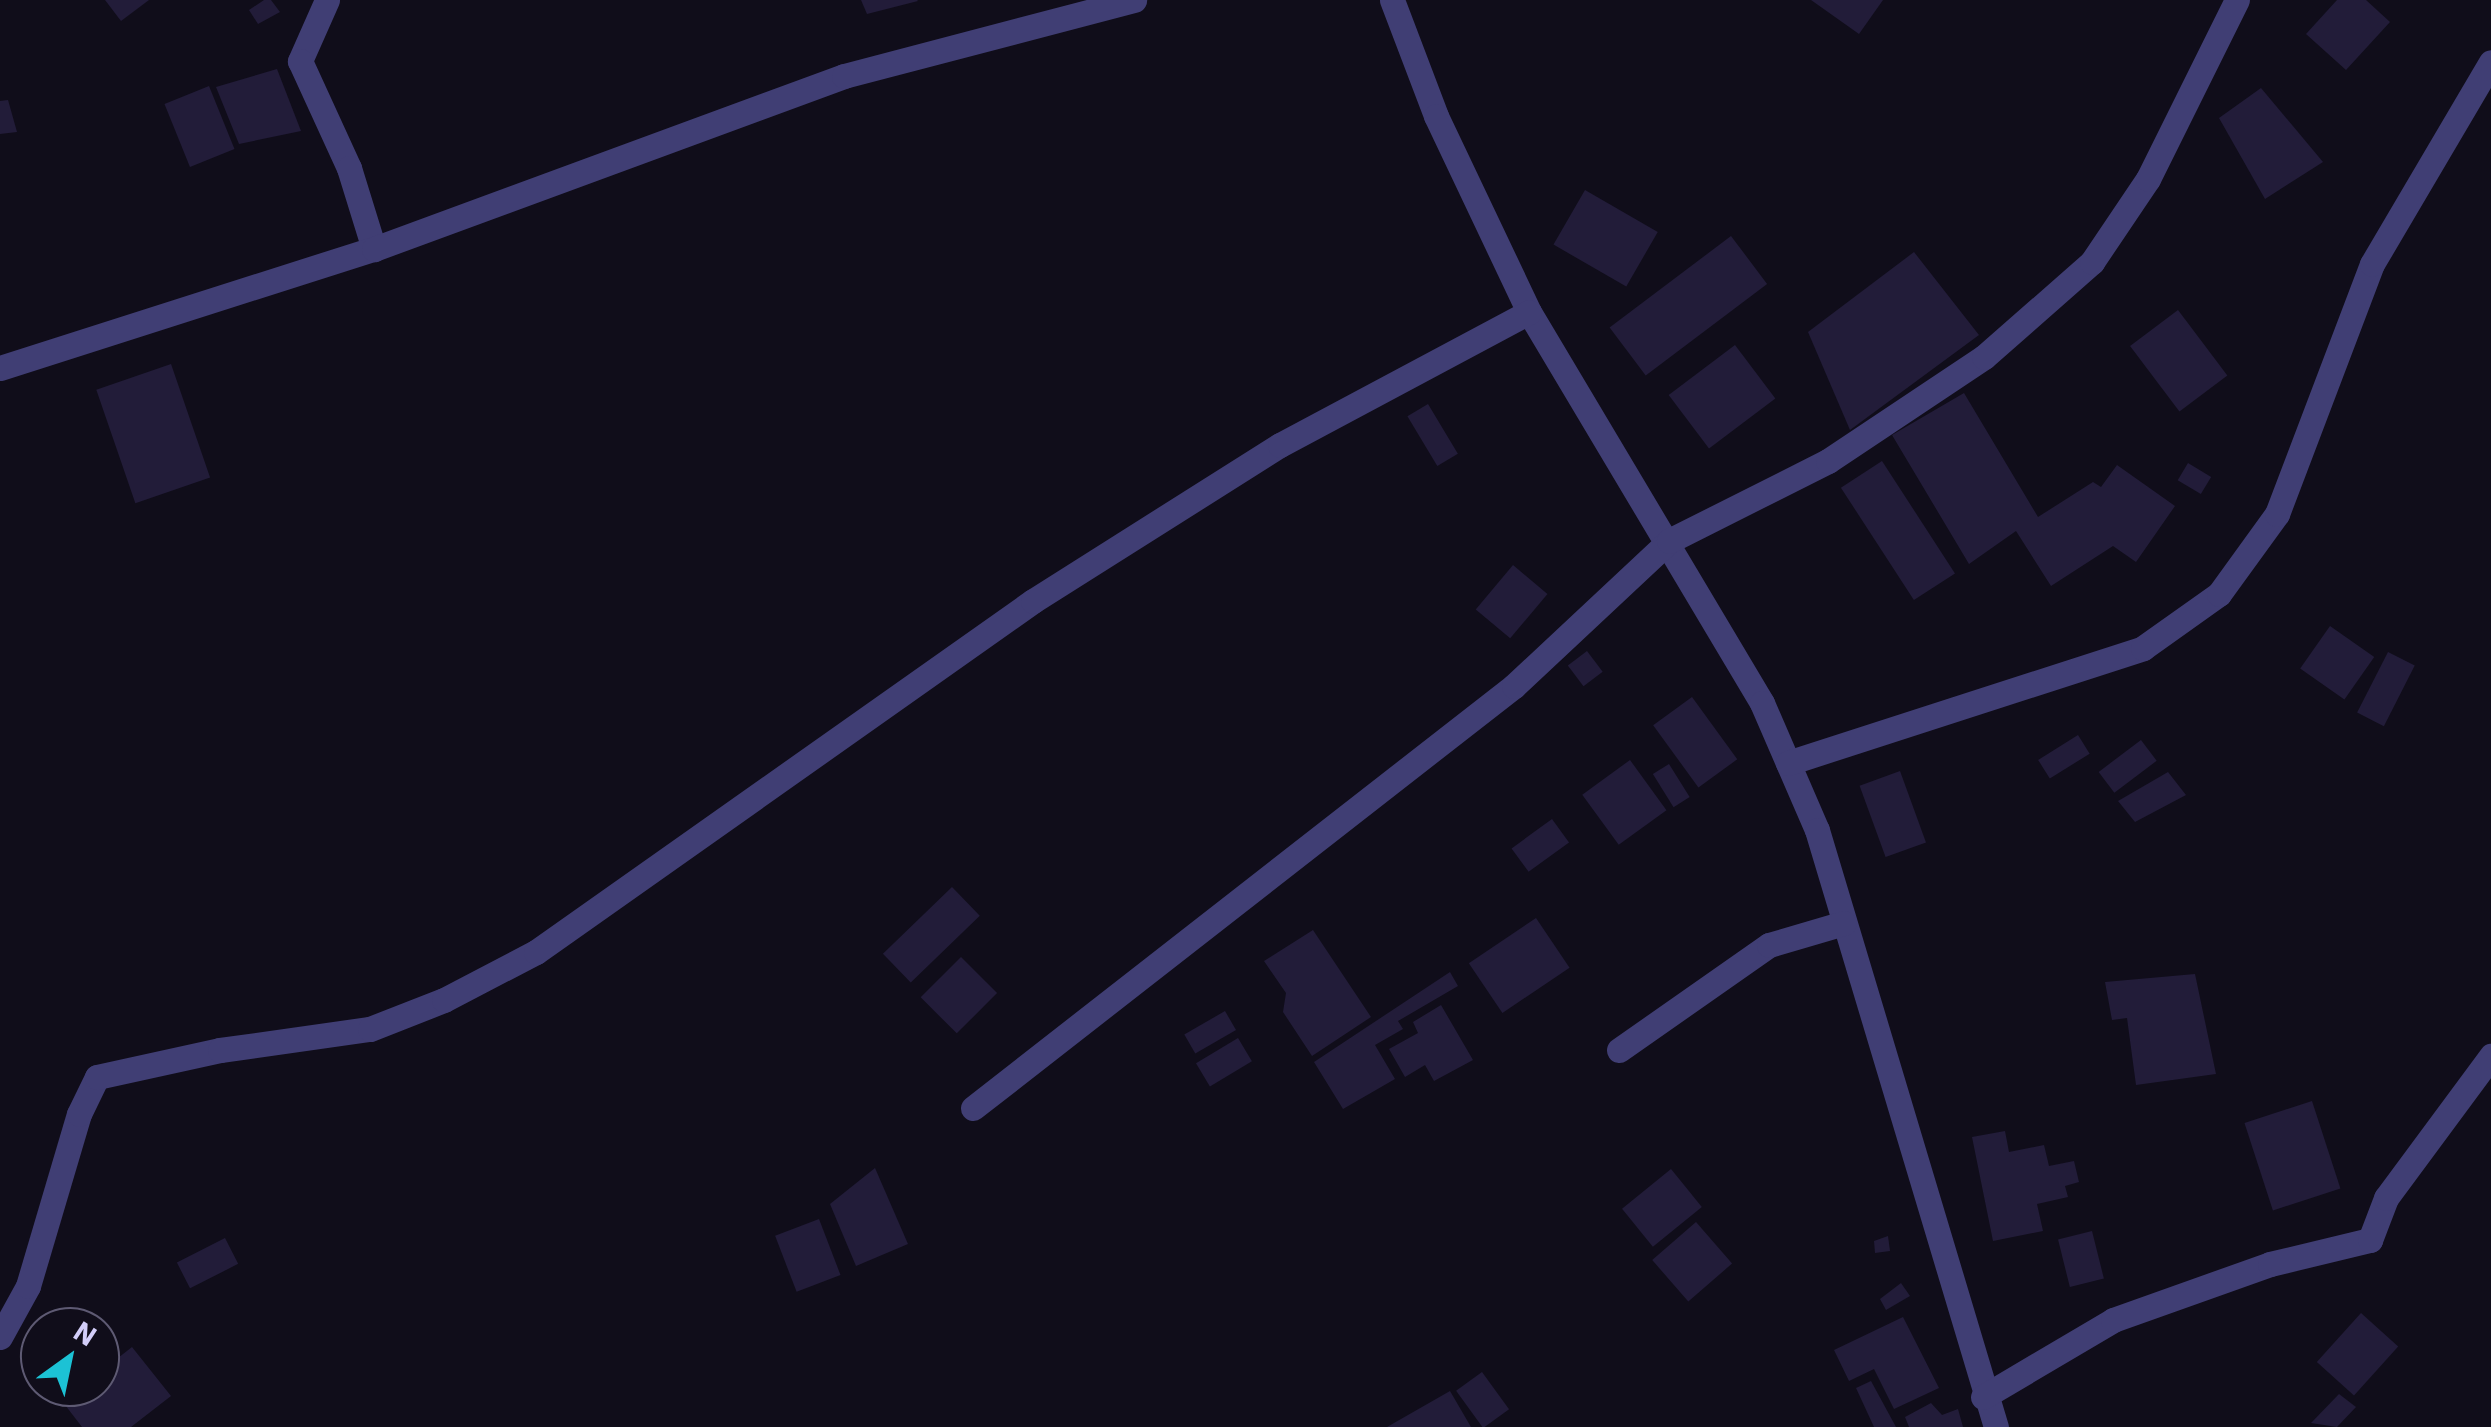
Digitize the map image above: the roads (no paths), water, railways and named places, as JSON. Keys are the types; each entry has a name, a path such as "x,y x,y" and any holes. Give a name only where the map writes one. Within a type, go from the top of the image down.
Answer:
{"street":[{"path":"327,0 300,60 348,168 374,250"},
{"path":"0,368 374,250 844,76 1134,0"},
{"path":"1392,0 1436,116 1529,312 1669,541 1762,704 1817,830 1983,1398 1996,1427"},
{"path":"974,1108 1514,686 1669,541 1828,461 1984,357 2092,262 2148,179 2237,0"},
{"path":"1788,763 2144,648 2219,594 2277,514 2372,264 2491,62"},
{"path":"0,1337 28,1286 79,1114 97,1077 220,1050 370,1029 444,1000 536,952 1033,601 1280,445 1529,312"},
{"path":"1619,1050 1769,946 1844,923"},
{"path":"1983,1398 2113,1320 2270,1264 2370,1240 2386,1198 2491,1056"}]}
